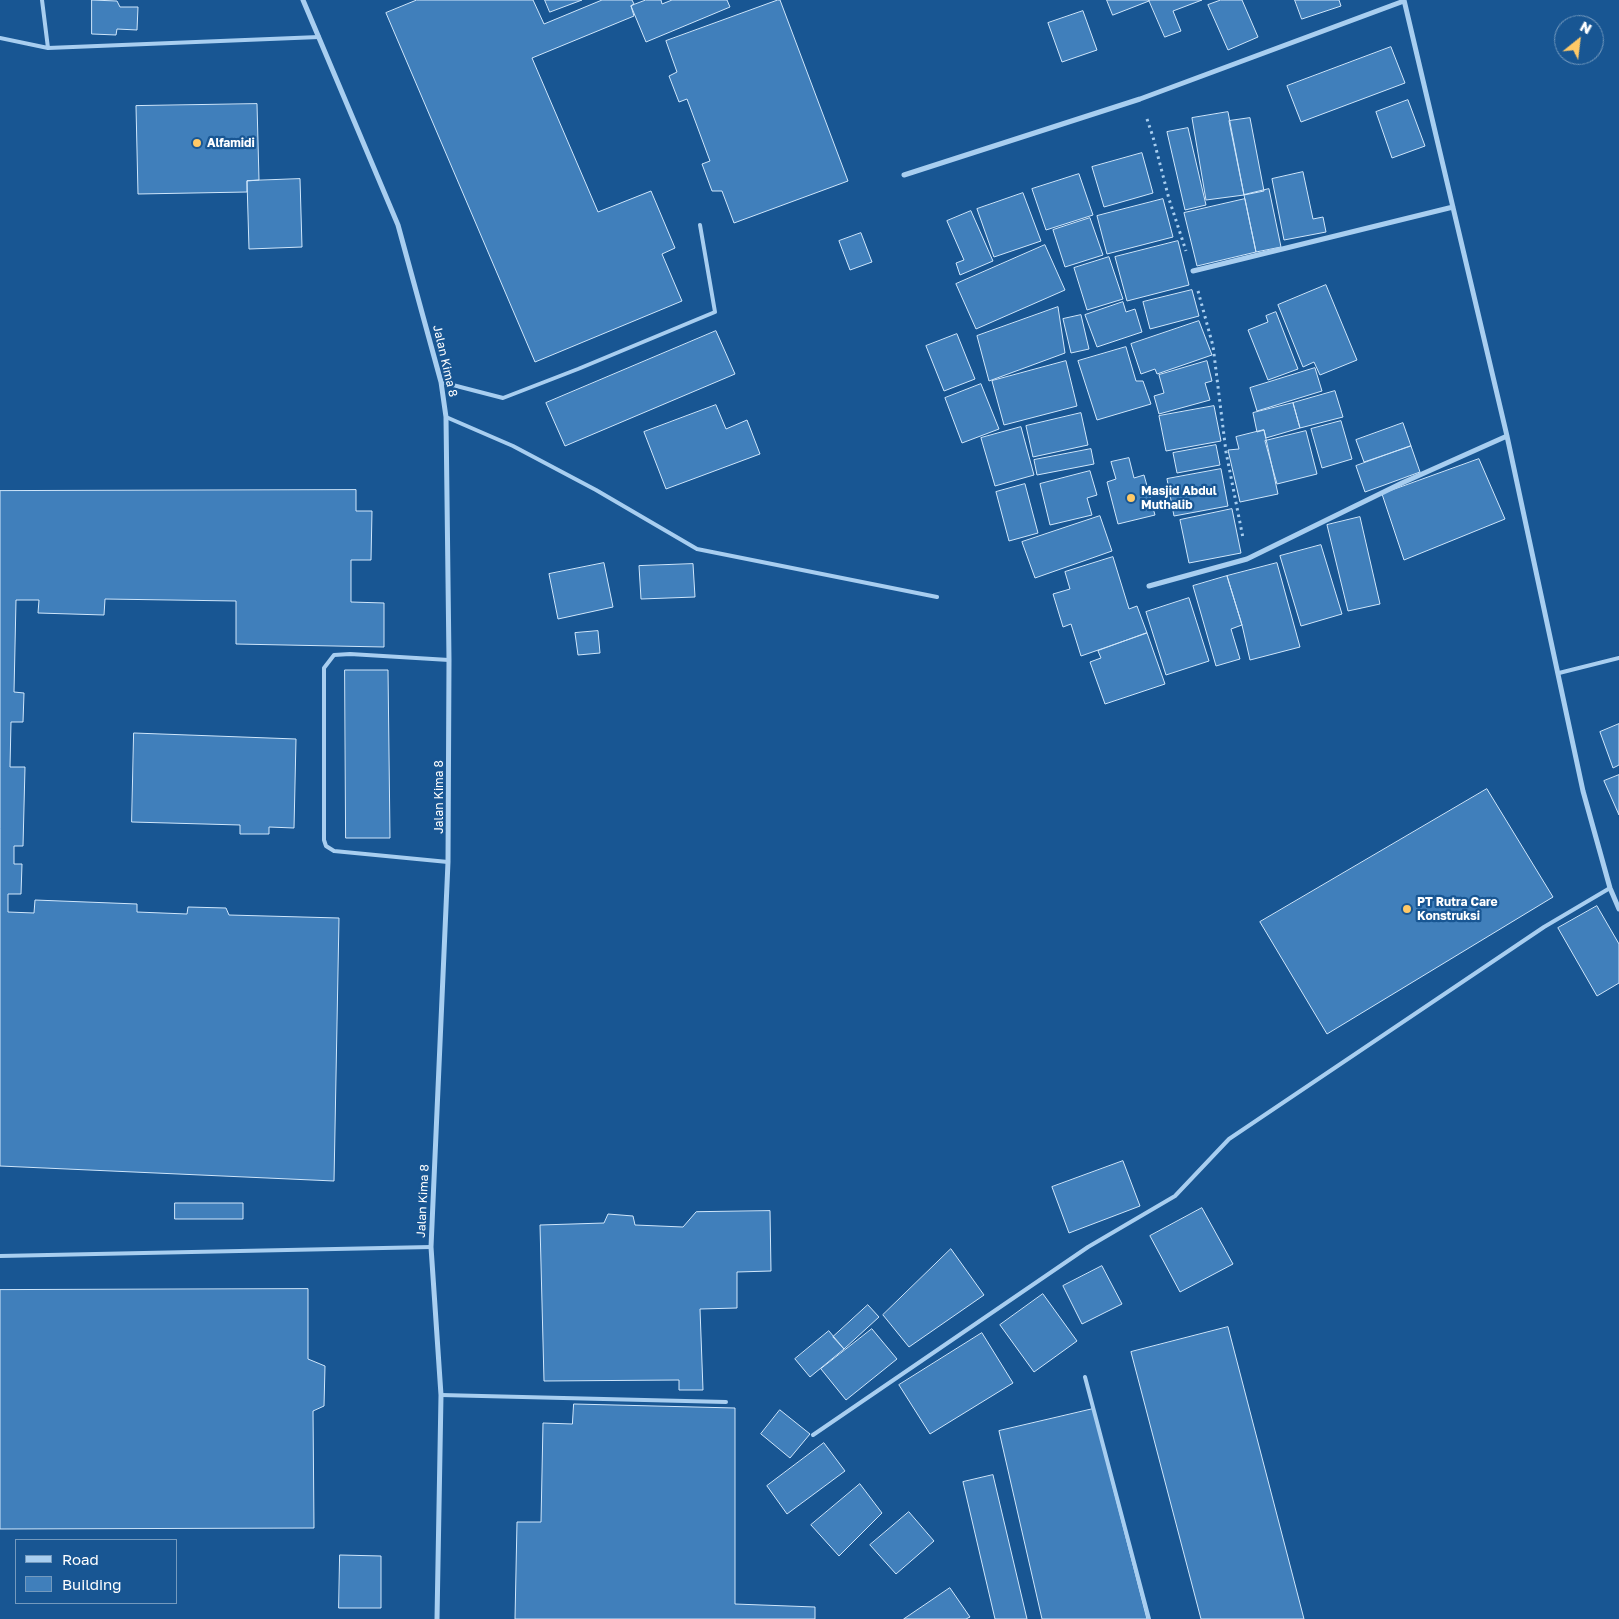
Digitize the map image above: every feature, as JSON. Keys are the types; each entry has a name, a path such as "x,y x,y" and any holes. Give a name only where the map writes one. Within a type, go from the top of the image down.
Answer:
{"street":[{"name":"Jalan Kima 8","path":"303,0 398,225 442,382 446,417 449,660 448,862 431,1247 441,1395 437,1619"},
{"path":"904,175 1140,99 1404,1 1507,436 1583,791 1610,888 1619,909"},
{"path":"1193,272 1453,207"},
{"path":"1149,586 1247,559 1402,483 1507,436"}],"lane":[{"path":"42,0 48,48"},
{"path":"0,38 48,48 319,37"},
{"path":"442,382 503,398 715,312 700,225"},
{"path":"446,417 513,446 580,481 697,549 937,596"},
{"path":"448,862 334,851 326,846 324,840 324,668 334,655 350,654 449,660"},
{"path":"1559,673 1619,658"},
{"path":"813,1435 1088,1248 1175,1196 1230,1139 1544,927 1610,888"},
{"path":"0,1256 431,1247"},
{"path":"1085,1378 1149,1619"},
{"path":"441,1395 726,1402"}],"path":[{"path":"1140,99 1153,137 1169,199 1193,272 1213,346 1226,452 1247,559"}],"building":[{"path":"92,0 117,1 120,7 138,7 137,30 117,29 116,35 92,34"},
{"path":"417,0 533,0 544,24 602,0 632,0 634,4 631,6 634,16 532,58 598,212 651,191 675,248 662,254 682,301 535,362 386,13"},
{"path":"545,0 582,0 550,12"},
{"path":"646,0 661,0 662,4 672,0 727,0 730,7 646,42 631,6"},
{"path":"780,0 848,181 734,223 722,191 712,191 702,164 710,161 687,99 679,102 669,76 677,72 666,41"},
{"path":"1107,0 1149,0 1149,1 1113,15"},
{"path":"1149,0 1202,0 1173,11 1181,31 1165,37"},
{"path":"1221,0 1242,0 1258,37 1228,50 1208,5"},
{"path":"1295,0 1339,0 1341,6 1302,19"},
{"path":"1083,11 1097,50 1062,62 1048,23"},
{"path":"1391,47 1405,83 1301,122 1287,86"},
{"path":"1408,100 1425,146 1392,158 1376,112"},
{"name":"Alfamidi","path":"257,104 259,180 247,181 247,192 138,194 136,106"},
{"path":"1228,112 1244,195 1206,200 1192,118"},
{"path":"1250,118 1264,191 1244,195 1229,121"},
{"path":"1188,128 1206,205 1185,210 1167,132"},
{"path":"1142,153 1153,193 1104,207 1092,167"},
{"path":"1303,172 1313,219 1323,217 1326,232 1284,240 1272,179"},
{"path":"1079,174 1093,215 1046,230 1032,189"},
{"path":"300,179 302,247 249,249 247,181"},
{"path":"1269,189 1281,247 1256,252 1244,195"},
{"path":"1023,193 1041,241 994,257 977,209"},
{"path":"1163,199 1173,237 1107,254 1097,216"},
{"path":"1245,199 1256,252 1197,266 1184,213"},
{"path":"971,211 993,261 960,275 956,263 964,260 947,221"},
{"path":"1090,218 1103,255 1065,267 1053,230"},
{"path":"861,233 872,262 850,270 839,241"},
{"path":"1178,241 1189,285 1127,301 1115,257"},
{"path":"1045,245 1065,290 976,329 956,284"},
{"path":"1109,257 1123,299 1087,310 1074,268"},
{"path":"1326,285 1357,360 1320,375 1314,362 1303,367 1278,305"},
{"path":"1192,290 1199,316 1150,329 1143,302"},
{"path":"1123,302 1126,312 1135,309 1142,332 1097,347 1085,315"},
{"path":"1058,307 1065,353 989,381 977,336"},
{"path":"1276,312 1298,369 1268,380 1248,330 1268,322 1266,316"},
{"path":"1081,315 1089,349 1071,353 1063,319"},
{"path":"1199,321 1212,355 1157,374 1155,369 1141,374 1131,344"},
{"path":"716,331 735,374 565,446 546,403"},
{"path":"957,334 975,379 944,391 926,346"},
{"path":"1126,347 1136,381 1143,381 1151,404 1097,420 1078,361"},
{"path":"1066,361 1077,406 1004,425 992,381"},
{"path":"1207,361 1212,381 1205,383 1210,400 1159,414 1154,396 1164,393 1159,375"},
{"path":"1315,368 1322,391 1257,411 1250,388"},
{"path":"981,384 999,429 962,443 945,398"},
{"path":"1335,391 1343,417 1300,428 1293,403"},
{"path":"1293,403 1300,428 1266,438 1264,430 1257,432 1253,413"},
{"path":"716,405 726,429 747,420 760,454 666,489 644,432"},
{"path":"1214,406 1221,441 1166,451 1159,416"},
{"path":"1081,413 1088,445 1033,457 1026,426"},
{"path":"1341,421 1352,459 1322,468 1311,429"},
{"path":"1403,423 1411,446 1364,462 1356,440"},
{"path":"1021,427 1034,475 995,486 981,438"},
{"path":"1264,430 1278,494 1240,502 1228,450 1239,449 1236,437"},
{"path":"1306,431 1317,474 1277,484 1265,441"},
{"path":"1216,445 1220,465 1177,473 1173,453"},
{"path":"1411,446 1420,472 1365,492 1356,466"},
{"path":"1091,449 1094,464 1037,475 1034,460"},
{"name":"Masjid Abdul Muthalib","path":"1129,458 1134,478 1144,475 1155,515 1118,524 1107,482 1116,479 1111,462"},
{"path":"1479,459 1505,519 1404,560 1382,494"},
{"path":"1221,469 1228,506 1174,516 1167,479"},
{"path":"1090,471 1097,495 1087,498 1092,515 1050,525 1040,484"},
{"path":"1025,484 1038,533 1009,541 996,492"},
{"path":"356,490 356,511 372,511 371,560 351,560 351,602 384,603 384,647 236,644 236,601 105,599 104,615 38,613 39,600 16,600 14,692 24,693 23,722 11,722 10,767 25,767 23,846 14,846 14,864 22,864 21,894 8,894 8,912 34,913 35,900 137,904 137,912 187,914 188,907 226,908 229,915 339,918 334,1181 0,1166 0,491"},
{"path":"1232,509 1241,553 1189,563 1180,520"},
{"path":"1100,516 1112,551 1035,578 1022,542"},
{"path":"1360,517 1380,604 1348,611 1327,525"},
{"path":"1321,545 1342,614 1301,626 1280,556"},
{"path":"1113,557 1129,609 1137,606 1147,633 1081,656 1071,624 1063,627 1053,594 1070,589 1065,572"},
{"path":"604,563 613,607 558,619 549,574"},
{"path":"1277,563 1300,647 1250,660 1242,625 1227,576"},
{"path":"693,564 695,597 641,599 639,566"},
{"path":"1227,576 1242,625 1231,629 1240,659 1216,666 1193,586"},
{"path":"1189,598 1209,661 1166,675 1146,612"},
{"path":"598,631 600,653 578,655 575,633"},
{"path":"1147,633 1165,684 1105,704 1090,662 1101,658 1098,651"},
{"path":"345,670 388,670 390,838 346,838"},
{"path":"1619,724 1619,765 1613,768 1600,732"},
{"path":"134,733 296,739 294,828 269,827 269,834 240,834 240,825 132,822"},
{"path":"1619,775 1619,815 1604,781"},
{"name":"PT Rutra Care Konstruksi","path":"1487,789 1553,897 1327,1034 1260,922"},
{"path":"1597,906 1619,944 1619,983 1597,996 1558,928"},
{"path":"1123,1161 1140,1206 1069,1233 1052,1187"},
{"path":"175,1203 243,1203 243,1219 175,1219"},
{"path":"1202,1208 1233,1264 1180,1292 1150,1236"},
{"path":"770,1211 771,1271 737,1272 737,1308 700,1309 703,1390 679,1390 679,1380 544,1381 540,1225 604,1223 608,1214 633,1216 635,1225 683,1227 696,1212"},
{"path":"951,1249 984,1295 909,1347 883,1315"},
{"path":"1102,1266 1122,1304 1082,1324 1063,1286"},
{"path":"308,1289 308,1359 325,1366 324,1406 313,1411 314,1528 0,1529 0,1290"},
{"path":"1043,1294 1077,1341 1034,1372 1000,1325"},
{"path":"868,1305 879,1317 844,1349 833,1337"},
{"path":"1228,1327 1304,1619 1201,1619 1131,1352"},
{"path":"872,1329 897,1359 846,1400 821,1369"},
{"path":"829,1331 844,1349 810,1377 795,1359"},
{"path":"982,1333 1013,1383 930,1434 899,1385"},
{"path":"574,1404 735,1408 735,1604 815,1607 815,1619 515,1619 517,1522 541,1522 543,1423 572,1424"},
{"path":"1093,1409 1147,1619 1042,1619 999,1431"},
{"path":"780,1410 810,1434 790,1458 761,1434"},
{"path":"824,1443 845,1471 787,1514 767,1486"},
{"path":"993,1475 1027,1619 995,1619 963,1482"},
{"path":"860,1484 882,1513 839,1556 811,1525"},
{"path":"909,1512 934,1541 896,1574 870,1545"},
{"path":"340,1555 381,1556 381,1608 339,1608"},
{"path":"950,1588 970,1617 966,1619 904,1619"}],"place":[{"name":"Alfamidi","path":"197,143"},
{"name":"Masjid Abdul Muthalib","path":"1131,498"},
{"name":"PT Rutra Care Konstruksi","path":"1407,909"}]}
